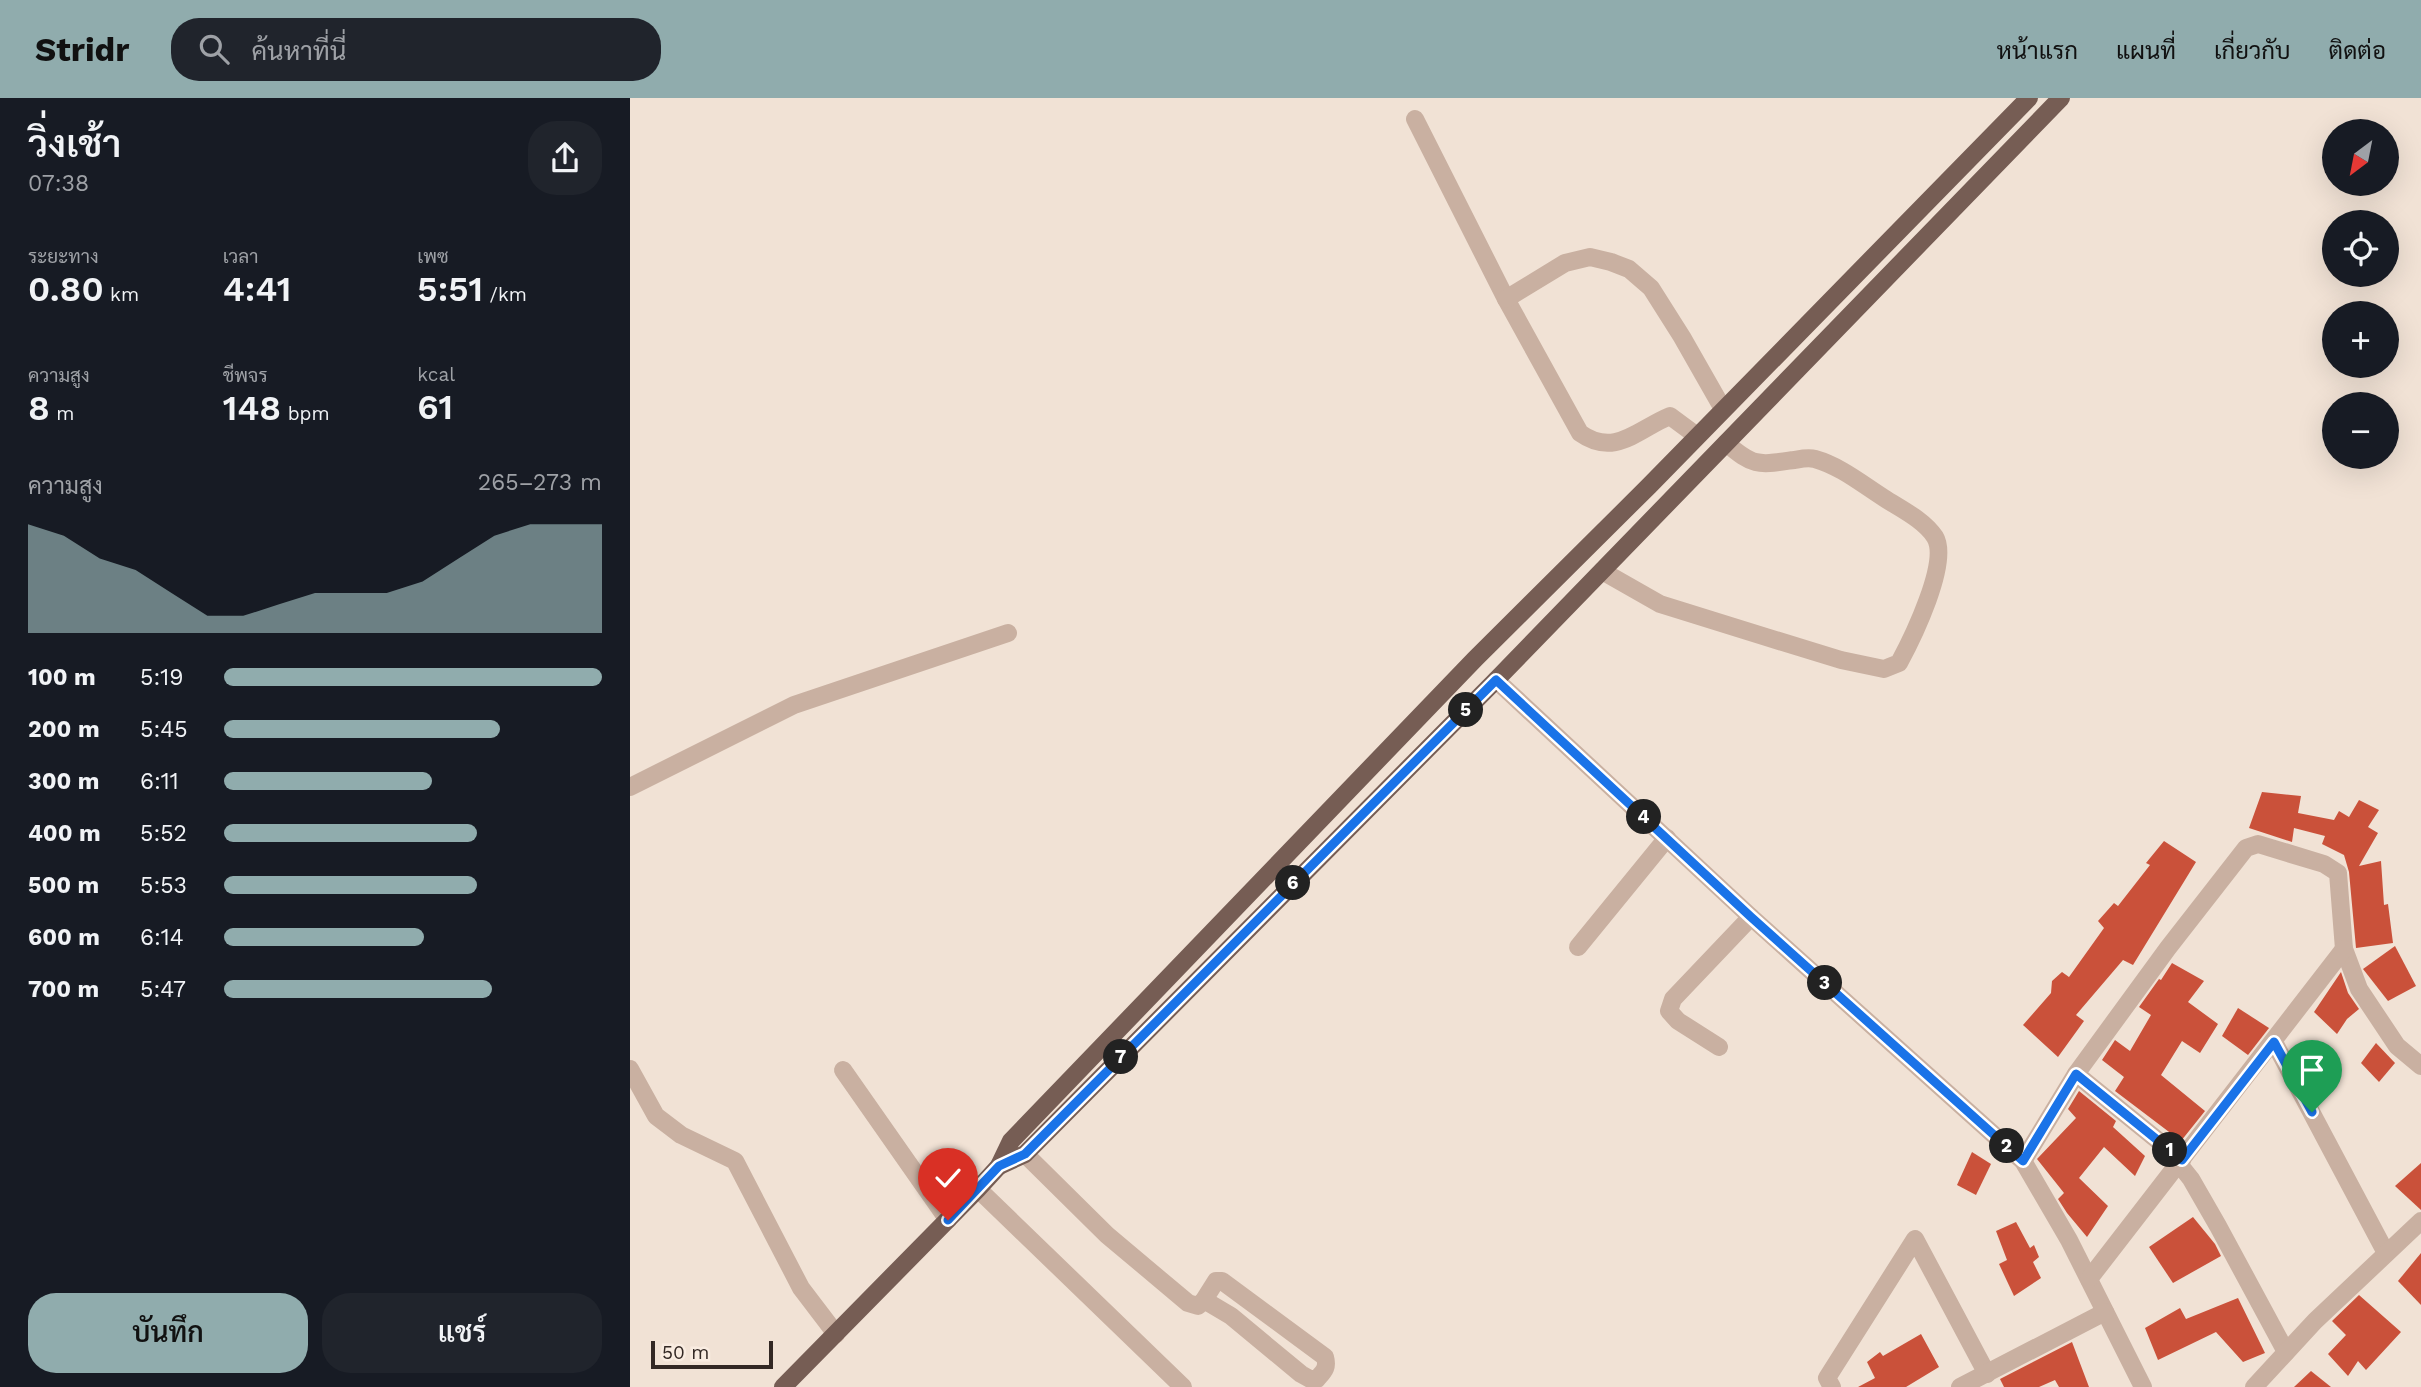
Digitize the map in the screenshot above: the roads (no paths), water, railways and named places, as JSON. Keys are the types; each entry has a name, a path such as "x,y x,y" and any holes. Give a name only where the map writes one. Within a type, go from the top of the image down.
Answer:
{"main road":[{"path":"783,1387 978,1189 999,1166 1011,1142 1475,659 2029,98"},
{"path":"999,1166 1025,1154 1496,680 2061,98"}],"street":[{"path":"1415,119 1506,299 1580,433 1597,443 1626,440 1670,416 1697,436"},
{"path":"1506,299 1565,264 1590,257 1629,269 1651,288 1723,410"},
{"path":"1602,571 1660,604 1753,633 1873,667 1884,669 1899,663 1936,575 1939,555 1936,538 1920,522 1833,467 1812,458 1763,465 1746,460 1726,443"},
{"path":"630,787 794,705 1008,633"},
{"path":"1496,680 1751,917 2023,1161 2069,1240 2143,1387"},
{"path":"1578,947 1667,838"},
{"path":"2023,1161 2076,1074 2168,948 2246,848 2258,844 2324,864 2338,873 2344,949 2359,989 2397,1046 2421,1066"},
{"path":"1719,1047 1678,1021 1670,1011 1673,999 1751,917"},
{"path":"2088,1279 2344,949"},
{"path":"2274,1042 2386,1253"},
{"path":"630,1069 656,1116 681,1135 735,1161 801,1288 836,1334"},
{"path":"843,1070 948,1220"},
{"path":"2076,1074 2180,1162 2286,1352"},
{"path":"1025,1154 1107,1234 1171,1290 1198,1307 1216,1281 1222,1281 1325,1357 1327,1365 1324,1371 1317,1379 1301,1374 1231,1316 1204,1300"},
{"path":"978,1189 1183,1387"},
{"path":"2254,1387 2315,1321 2421,1221"},
{"path":"1832,1387 1827,1378 1914,1239 1987,1374"},
{"path":"1960,1387 2105,1312"}]}
